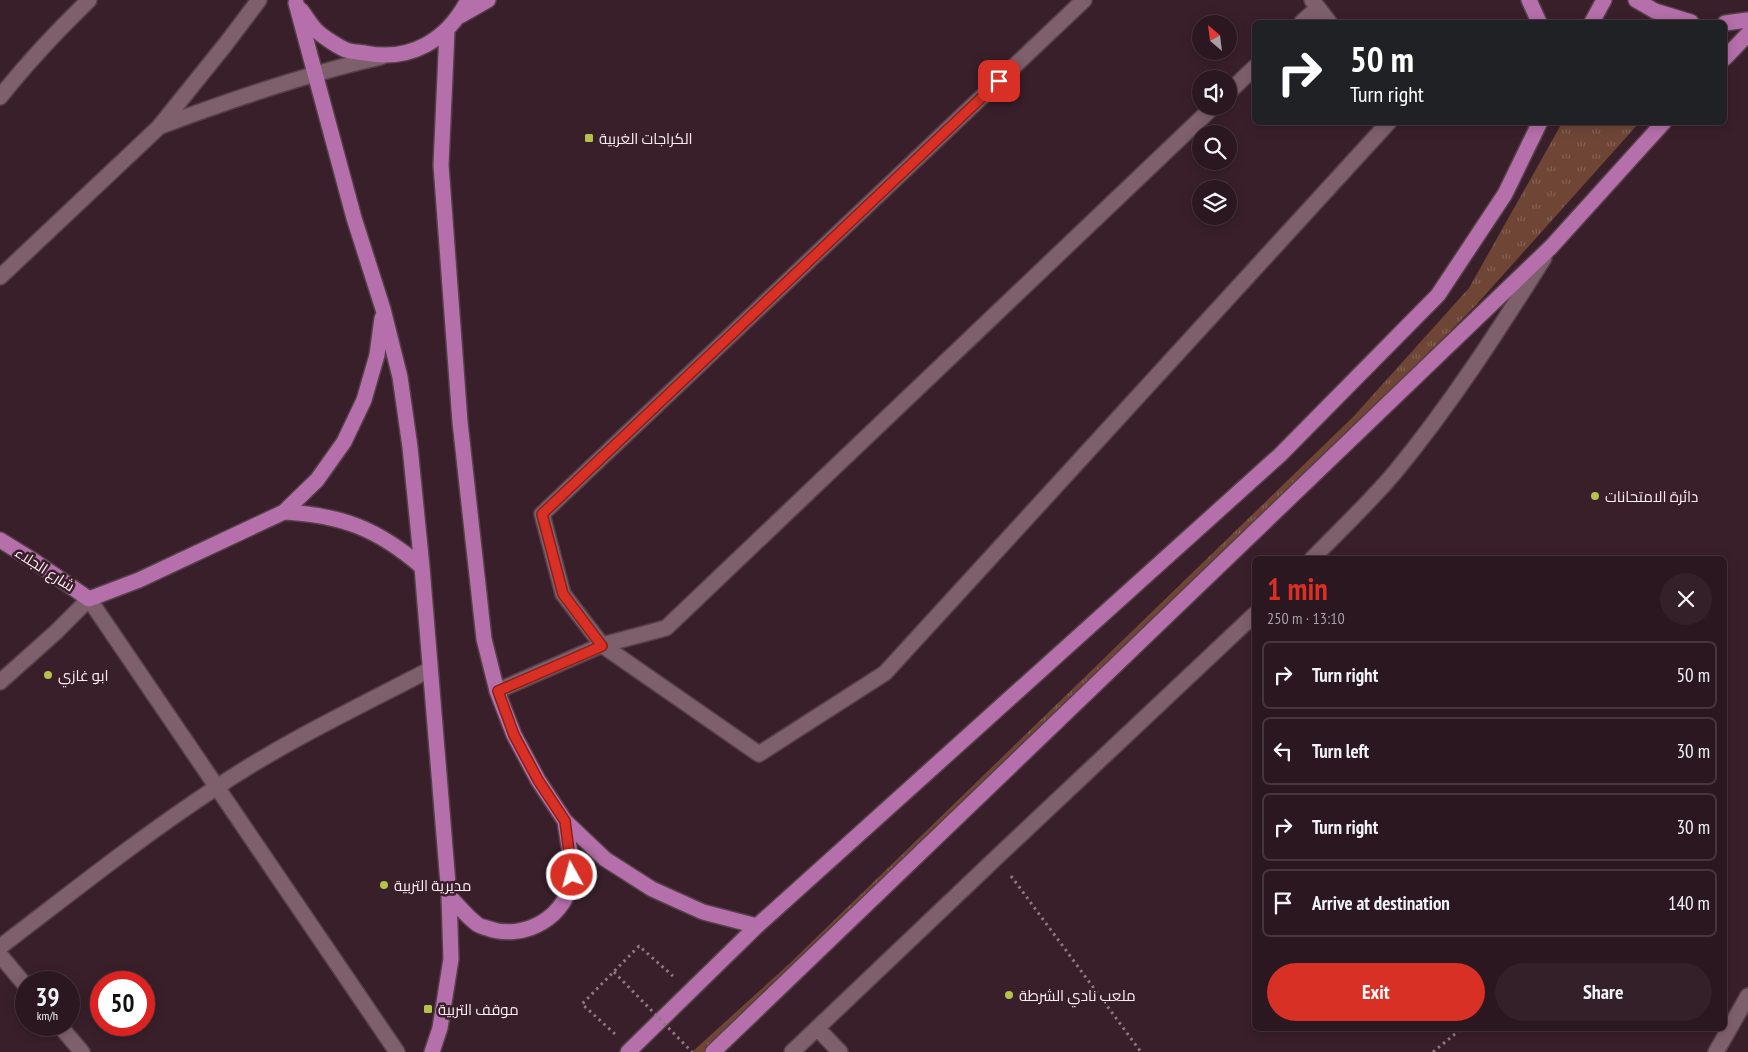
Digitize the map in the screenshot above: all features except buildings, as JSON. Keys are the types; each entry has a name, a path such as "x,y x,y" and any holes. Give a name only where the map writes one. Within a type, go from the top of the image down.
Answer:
{"main road":[{"path":"295,1 316,31 346,50 381,57 405,54 427,45 447,31 460,16 468,0"},
{"path":"460,16 488,0"},
{"path":"1529,0 1538,20"},
{"path":"1593,20 1604,0"},
{"path":"1636,0 1655,12 1685,20"},
{"path":"295,1 354,218 383,309 400,377 410,447 450,896 451,959 440,1028 432,1052"},
{"path":"1727,23 1748,20"},
{"path":"447,31 441,165 460,422 484,639 498,691 514,735 538,780 565,821 606,859 652,889 703,912 757,926"},
{"path":"1727,56 1748,34"},
{"path":"630,1050 757,926 1280,455 1438,295 1505,194 1539,125"},
{"path":"713,1052 1551,247 1661,125"},
{"path":"89,599 139,580 284,512 317,480 344,442 364,400 377,355 383,309"},
{"path":"284,512 334,518 359,526 403,550 422,567"},
{"name":"شارع الجلاء","path":"0,540 89,599"},
{"path":"450,896 477,925 497,932 518,932 538,926 554,913 566,896 572,875 565,821"}],"street":[{"path":"0,97 50,39 89,0"},
{"path":"0,276 160,127 259,0"},
{"path":"1084,0 542,514 563,594 602,646 759,754 885,673 1385,125"},
{"path":"1303,20 1315,4 1327,20"},
{"path":"160,127 219,105 314,74 381,57"},
{"path":"1237,84 1252,70"},
{"path":"498,691 602,646 666,628 1205,115"},
{"path":"1315,556 1395,472 1446,406 1496,334 1551,247"},
{"path":"0,682 56,632 89,599 397,1052"},
{"path":"792,1052 1252,617"},
{"path":"0,947 137,842 217,786 274,752 429,670"},
{"path":"0,954 15,972"},
{"path":"1716,1052 1748,996"},
{"path":"817,1028 840,1052"},
{"path":"68,1036 82,1052"}],"path":[{"path":"997,857 1141,1052"},
{"path":"630,1050 582,1004 639,946 691,991"},
{"path":"614,972 692,1052"},
{"path":"1434,1052 1459,1031"}],"green space":[{"path":"1561,125 1637,125 1477,304 1173,611 719,1052 692,1052 789,964 1354,416 1469,288"}],"place":[{"name":"الكراجات الغربية","path":"589,138"},
{"name":"دائرة الامتحانات","path":"1595,496"},
{"name":"ابو غازي","path":"48,675"},
{"name":"مديرية التربية","path":"384,885"},
{"name":"ملعب نادي الشرطة","path":"1009,995"},
{"name":"موقف التربية","path":"428,1009"}],"route":[{"path":"572,875 565,821 538,780 514,735 498,691 602,646 563,594 542,514 999,81"}]}
